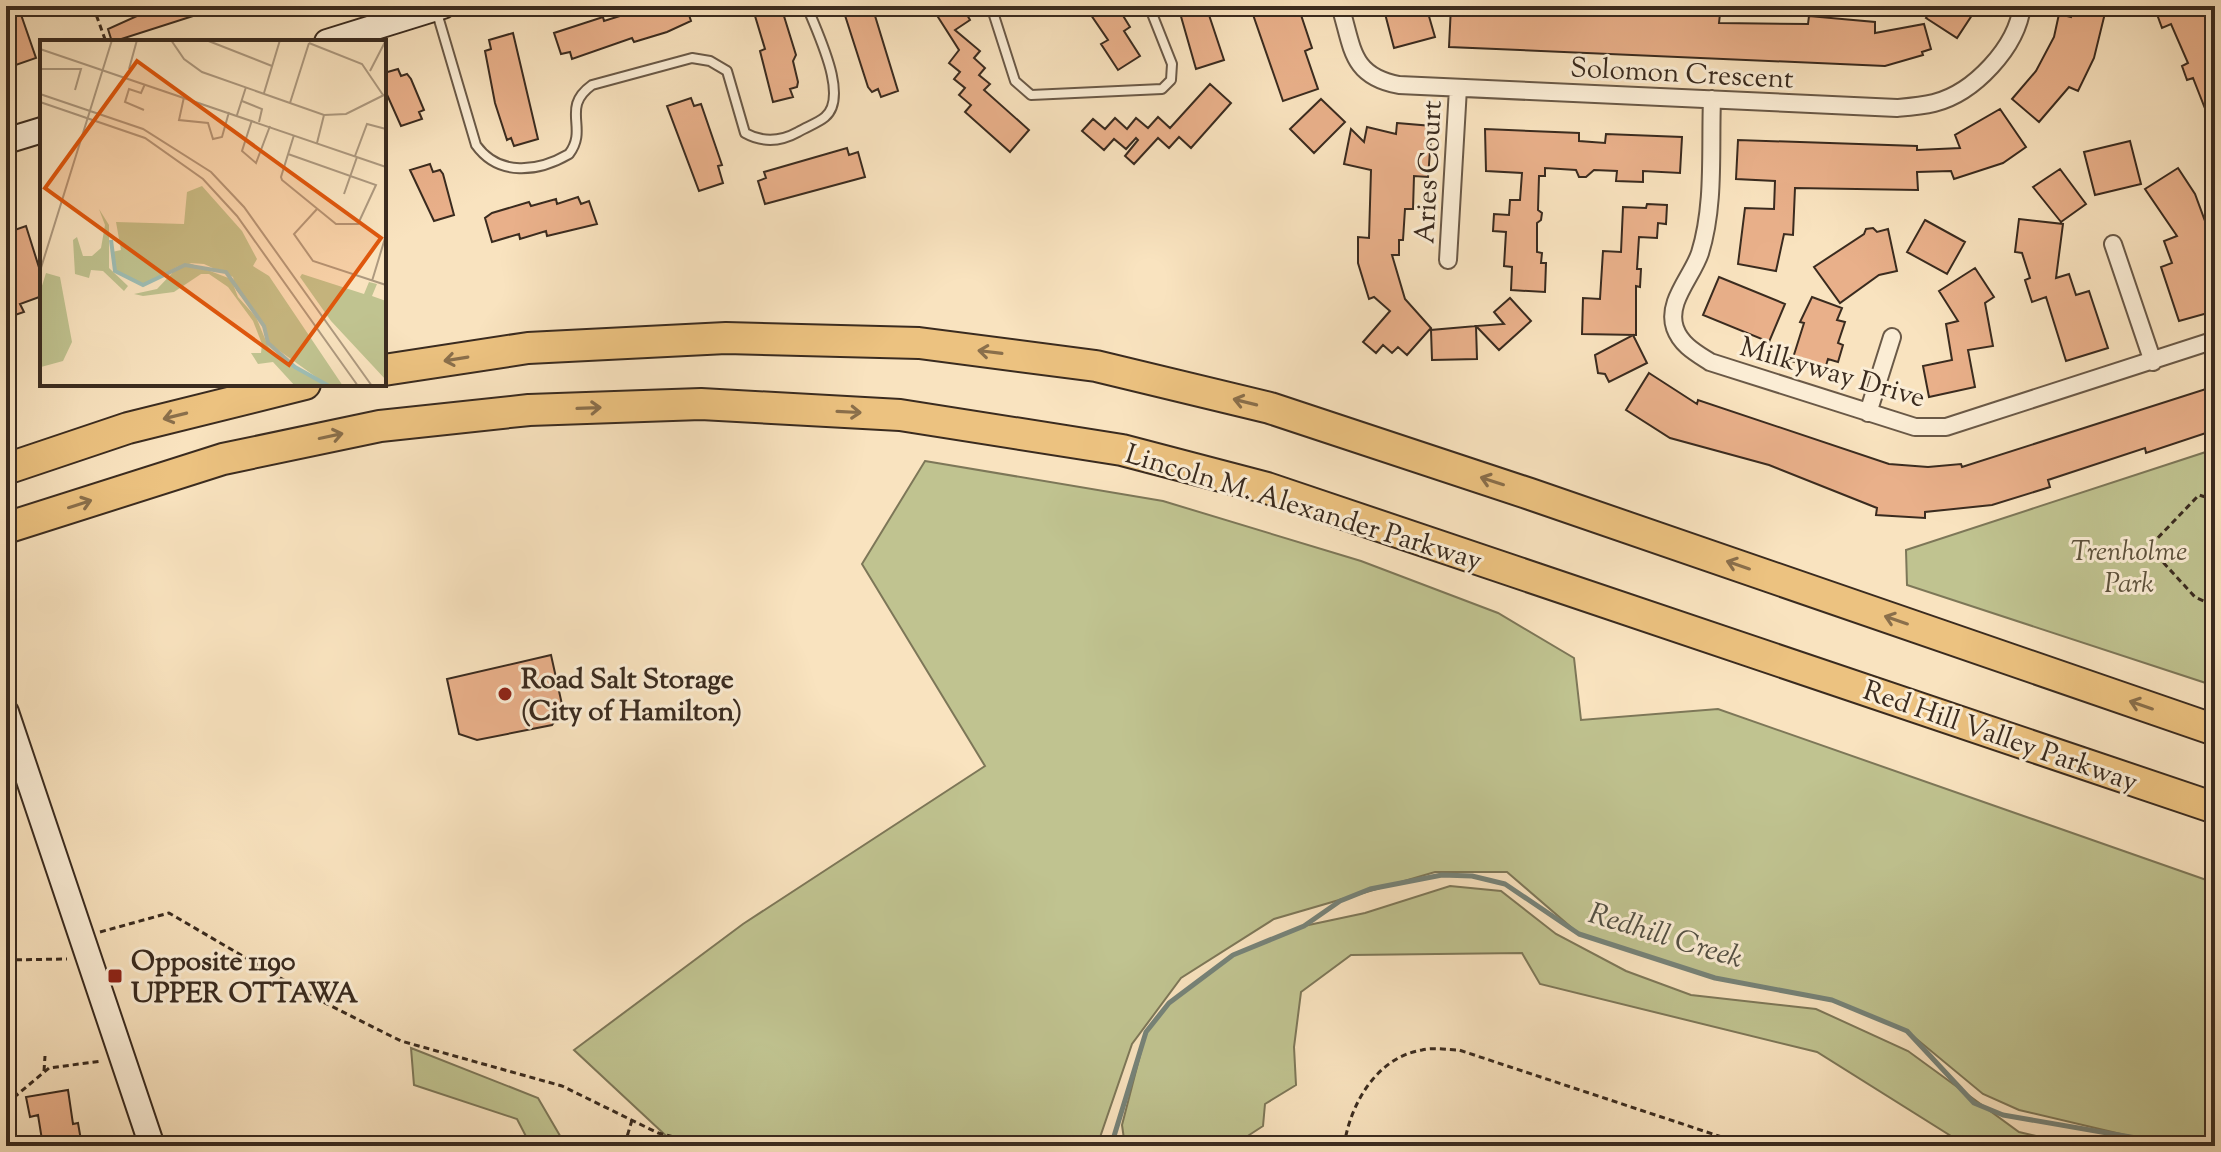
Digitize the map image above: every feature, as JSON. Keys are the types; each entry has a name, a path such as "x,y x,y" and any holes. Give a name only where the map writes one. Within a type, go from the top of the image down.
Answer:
{"highway":[{"path":"386,370 528,348 726,338 919,343 1096,366 1270,408 2215,730"},
{"path":"6,469 128,428 297,386"},
{"name":"Lincoln M. Alexander Parkway","path":"6,528 223,459 380,426 529,410 701,404 900,415 1122,450 1267,488 1787,663"},
{"name":"Red Hill Valley Parkway","path":"1787,663 2215,808"}],"main road":[{"path":"333,40 439,7"},
{"path":"6,141 40,131"},
{"path":"6,712 152,1146"}],"street":[{"name":"Solomon Crescent","path":"1340,6 1357,65 1375,80 1458,88 1897,108 1936,103 1973,83 2002,53 2022,6"},
{"name":"Aries Court","path":"1448,260 1458,88"},
{"name":"Milkyway Drive","path":"1712,99 1708,217 1700,254 1675,303 1675,327 1687,347 1710,362 1915,427 1946,427 2215,340"},
{"path":"2113,244 2153,362"},
{"path":"1868,413 1892,337"}],"lane":[{"path":"439,7 476,145 486,160 501,168 547,167 569,154 577,130 575,104 580,94 592,85 692,58 710,61 727,71 745,133 760,141 789,137 827,116 833,103 835,83 807,6"},
{"path":"991,6 1015,81 1031,95 1162,89 1171,80 1172,64 1149,6"}],"path":[{"path":"93,6 105,40"},
{"path":"2215,500 2199,495 2149,547 2195,597 2215,606"},
{"path":"6,960 84,946 169,913 313,997 401,1041 562,1086 658,1133 691,1141"},
{"path":"1344,1146 1356,1105 1386,1065 1421,1050 1459,1050 1749,1146"},
{"path":"44,1071 45,1056"},
{"path":"6,1104 44,1071 121,1058"},
{"path":"632,1120 626,1140 639,1146"}],"green space":[{"name":"Trenholme Park","path":"2215,449 2215,686 1907,585 1906,550"},
{"path":"925,461 1163,501 1361,561 1498,613 1574,658 1581,720 1718,709 2215,883 2215,1139 2142,1139 2019,1110 1983,1094 1907,1031 1832,1000 1715,978 1579,934 1507,872 1435,872 1274,919 1181,978 1132,1044 1097,1146 677,1146 574,1050 743,924 985,766 862,564"},
{"path":"1450,886 1501,891 1556,934 1626,971 1691,995 1816,1009 1908,1051 2019,1132 2079,1146 1967,1146 1817,1052 1540,984 1522,953 1351,955 1301,992 1294,1047 1296,1085 1265,1104 1263,1126 1240,1141 1239,1146 1125,1146 1122,1125 1146,1032 1169,1003 1233,955 1304,926 1365,913"},
{"path":"411,1048 538,1098 566,1146 531,1146 517,1119 414,1085"}],"building":[{"path":"6,6 18,6 36,58 10,67 6,56"},
{"path":"159,6 215,6 215,9 118,40 111,40 108,29"},
{"path":"638,6 686,6 691,21 667,32 634,42 632,38 572,59 570,52 561,54 554,33 603,17 604,21 639,10"},
{"path":"752,6 775,6 777,15 783,13 796,55 793,61 798,82 797,87 790,89 793,97 773,102 760,51 765,49"},
{"path":"842,6 872,6 898,91 881,97 878,89 872,92 868,87"},
{"path":"931,6 962,6 970,20 955,30 980,51 974,58 985,68 979,75 990,84 984,90 1029,130 1010,152 965,112 971,105 959,95 965,88 954,79 960,72 949,63 959,50"},
{"path":"1095,6 1117,6 1130,27 1124,31 1140,56 1118,70 1101,44 1108,40 1091,15 1098,11"},
{"path":"1178,6 1206,6 1224,60 1196,69"},
{"path":"1250,6 1298,6 1312,48 1305,51 1318,89 1283,101"},
{"path":"1383,6 1426,6 1435,37 1394,48"},
{"path":"1451,6 1575,7 1652,14 1652,6 1671,6 1671,11 1720,14 1719,23 1808,24 1809,16 1875,22 1875,33 1924,24 1931,49 1922,52 1923,55 1885,66 1449,47"},
{"path":"1934,6 1978,6 1957,38 1926,18"},
{"path":"2074,6 2106,9 2094,58 2078,91 2069,87 2039,122 2012,99 2036,71 2054,37 2059,14 2071,17"},
{"path":"2154,6 2215,6 2215,134 2193,78 2187,80 2182,66 2188,63 2171,24 2162,28"},
{"path":"513,33 538,139 514,146 511,138 507,140 495,103 485,51 491,49 489,40"},
{"path":"398,69 401,76 407,74 411,79 424,110 419,112 422,119 401,126 386,92 386,72"},
{"path":"1210,84 1231,103 1191,148 1179,137 1169,148 1158,138 1134,164 1125,156 1138,140 1136,138 1126,149 1114,139 1104,150 1082,131 1093,119 1105,129 1115,118 1127,129 1136,118 1148,128 1158,117 1170,128"},
{"path":"691,98 694,106 701,104 722,165 718,166 723,183 699,191 667,106"},
{"path":"1321,99 1345,122 1314,153 1290,129"},
{"path":"2000,109 2026,147 2003,163 1954,179 1951,171 1917,172 1918,190 1795,188 1793,235 1784,234 1776,271 1738,264 1745,208 1774,209 1775,181 1736,179 1738,140 1917,146 1917,150 1960,148 1955,135"},
{"path":"1397,123 1432,126 1428,177 1414,176 1413,209 1405,209 1399,255 1392,255 1405,299 1431,328 1407,355 1398,347 1392,353 1383,345 1376,353 1363,342 1390,311 1374,297 1369,299 1358,263 1358,237 1369,238 1371,170 1344,164 1351,129 1364,142 1367,127 1396,134"},
{"path":"1485,129 1579,133 1579,141 1605,143 1606,134 1682,137 1680,173 1643,171 1643,182 1616,181 1617,171 1594,170 1586,177 1579,177 1576,170 1545,168 1545,176 1539,176 1538,210 1542,213 1537,223 1537,252 1542,253 1541,263 1546,263 1545,292 1511,290 1512,267 1504,266 1506,232 1493,231 1494,214 1509,215 1510,200 1520,200 1522,173 1486,171"},
{"path":"2130,141 2141,184 2095,195 2084,152"},
{"path":"847,148 849,155 858,152 865,177 765,204 758,181 766,178 764,172"},
{"path":"430,164 433,172 440,170 443,174 454,215 434,221 410,170"},
{"path":"2178,168 2195,194 2212,240 2207,242 2215,267 2215,311 2179,321 2161,267 2172,263 2164,241 2177,236 2145,189"},
{"path":"2060,169 2086,204 2061,222 2033,187"},
{"path":"578,197 581,204 589,201 597,224 547,236 546,231 520,239 519,234 492,242 485,218 492,213 529,202 531,206 556,199 557,204"},
{"path":"1647,204 1667,205 1666,224 1658,223 1657,238 1639,237 1637,269 1641,269 1640,287 1636,286 1636,335 1582,334 1583,298 1600,299 1603,251 1621,252 1623,207 1646,208"},
{"path":"2019,219 2063,224 2056,278 2069,274 2076,295 2089,291 2108,348 2066,361 2046,297 2032,302 2025,280 2030,278 2022,253 2015,252"},
{"path":"1925,220 1965,242 1947,274 1907,252"},
{"path":"26,226 40,271 40,297 20,304 24,312 6,318 6,233"},
{"path":"1873,228 1877,232 1888,229 1897,271 1879,275 1840,303 1814,267 1864,234 1866,229"},
{"path":"1975,268 1994,297 1985,303 1993,346 1968,350 1975,387 1929,397 1923,366 1952,360 1946,324 1958,321 1939,291"},
{"path":"1719,277 1785,304 1769,342 1703,315"},
{"path":"1812,297 1842,308 1837,320 1845,322 1838,343 1843,345 1838,362 1828,359 1824,372 1792,361 1804,323 1800,322"},
{"path":"1510,298 1531,321 1499,350 1476,326 1504,324 1494,312"},
{"path":"1476,326 1477,359 1432,360 1431,330"},
{"path":"1633,335 1647,363 1609,382 1605,374 1598,373 1595,355"},
{"path":"1649,373 1697,404 1698,400 1889,464 1928,467 1961,464 1962,467 2209,388 2212,397 2215,396 2215,430 2146,453 2145,448 2048,480 2050,487 1992,505 1925,512 1925,518 1876,515 1877,508 1769,465 1670,438 1626,410"},
{"name":"Road Salt Storage (City of Hamilton)","path":"551,655 563,709 552,725 477,740 459,734 447,679"},
{"path":"68,1090 73,1124 78,1123 82,1146 43,1146 38,1115 30,1117 26,1097"}],"waterway":[{"name":"Redhill Creek","path":"1111,1146 1146,1032 1169,1003 1233,955 1304,926 1340,901 1370,889 1442,875 1472,876 1505,884 1579,934 1715,978 1832,1000 1907,1031 1974,1103 2003,1115 2142,1139 2215,1139"}],"place":[{"name":"Road Salt Storage (City of Hamilton)","path":"505,694"},
{"name":"Opposite 1190 UPPER OTTAWA","path":"115,976"}]}
